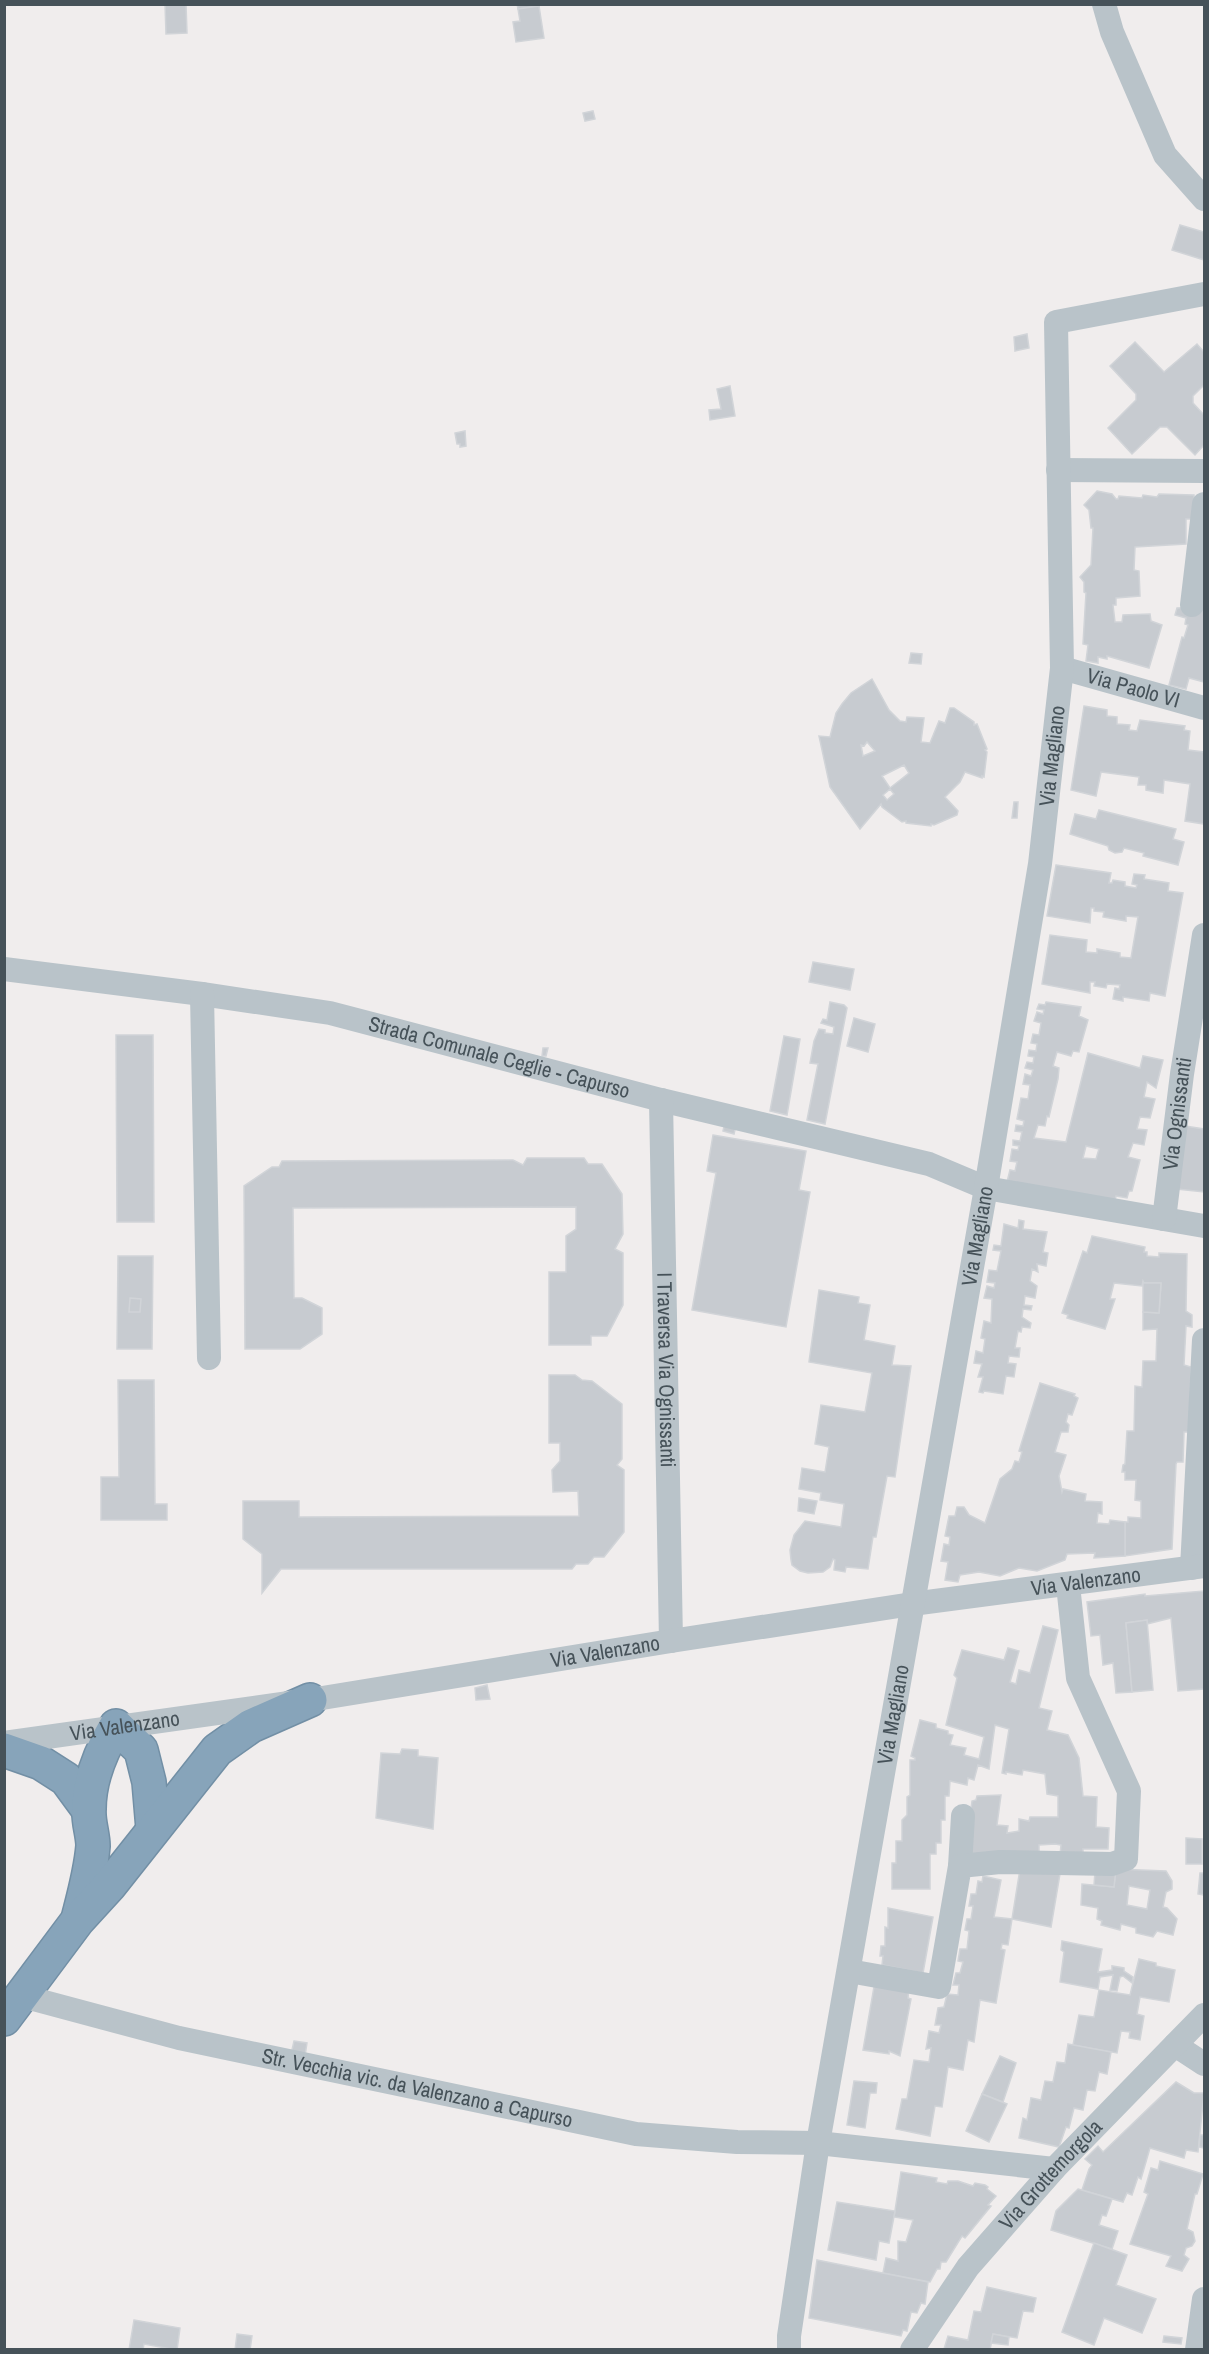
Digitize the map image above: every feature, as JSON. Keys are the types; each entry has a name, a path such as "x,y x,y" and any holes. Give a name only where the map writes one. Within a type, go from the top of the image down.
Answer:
{"highway":[{"path":"13,2007 78,1920 110,1884 217,1750 251,1726 310,1700"},
{"path":"78,1920 89,1874 93,1844 88,1809 100,1752 116,1726 141,1750 149,1782 153,1829"},
{"path":"4,1750 41,1763 66,1779 88,1809"}],"street":[{"path":"1104,4 1112,32 1165,155 1204,199"},
{"name":"Via Magliano","path":"789,2349 789,2336 818,2143 986,1188 1040,864 1062,668 1056,322 1204,294"},
{"path":"1058,470 1204,471"},
{"path":"1192,605 1204,504"},
{"name":"Via Paolo VI","path":"1062,668 1204,708"},
{"name":"Via Ognissanti","path":"1164,1219 1182,1074 1204,935"},
{"name":"Strada Comunale Ceglie - Capurso","path":"4,969 330,1013 661,1100 929,1164 986,1188"},
{"path":"202,994 209,1358"},
{"name":"I Traversa Via Ognissanti","path":"661,1100 671,1641"},
{"path":"986,1188 1204,1226"},
{"path":"1198,1567 1204,1340"},
{"name":"Via Valenzano","path":"4,1743 310,1700 912,1604 1198,1567"},
{"path":"960,1866 1000,1862 1112,1864 1126,1859 1129,1791 1078,1678 1068,1585"},
{"path":"849,1971 939,1987 960,1866 963,1816"},
{"name":"Str. Vecchia vic. da Valenzano a Capurso","path":"13,2007 179,2038 636,2134 737,2142 818,2143 1054,2169"},
{"name":"Via Grottemorgola","path":"912,2349 968,2267 1054,2169 1204,2015"},
{"path":"1175,2045 1204,2064"},
{"path":"1197,2349 1204,2299"}],"building":[{"path":"165,4 186,4 187,33 166,34"},
{"path":"517,4 539,4 539,6 518,9"},
{"path":"539,6 544,38 516,42 513,22 520,21 518,9"},
{"path":"593,111 595,119 585,121 583,113"},
{"path":"1180,225 1204,232 1204,260 1172,250"},
{"path":"1027,334 1029,348 1015,351 1014,337"},
{"path":"1135,342 1164,372 1197,344 1204,352 1204,385 1193,396 1193,403 1204,415 1204,445 1195,455 1167,427 1160,427 1132,454 1108,428 1136,400 1136,394 1110,366"},
{"path":"730,386 735,416 710,420 709,410 721,409 717,389"},
{"path":"465,431 466,446 460,447 460,444 457,444 455,433"},
{"path":"1097,491 1112,494 1116,499 1119,496 1142,498 1143,495 1157,497 1159,494 1194,495 1195,519 1186,519 1186,544 1135,547 1134,570 1139,571 1140,596 1116,598 1116,605 1113,605 1115,622 1122,622 1123,615 1150,614 1151,621 1162,625 1149,668 1107,656 1107,659 1098,657 1098,663 1086,661 1088,645 1083,644 1086,593 1084,582 1080,577 1091,565 1093,528 1091,528 1089,510 1084,505"},
{"path":"1204,607 1204,682 1189,678 1186,689 1169,685 1182,637 1184,638 1188,625 1185,624 1186,618 1175,615 1177,608"},
{"path":"911,653 922,654 921,664 909,663"},
{"path":"872,679 889,710 900,721 906,722 907,717 924,718 921,742 930,743 939,721 945,723 950,708 954,708 974,722 974,725 977,724 987,749 985,750 987,752 984,777 965,772 960,782 945,797 958,811 957,815 934,825 931,824 931,826 906,823 881,804 860,829 830,787 819,736 830,737 836,713 851,693","holes":["867,742 875,751 863,756 861,745 864,746","904,765 909,773 890,788 882,776","890,789 894,794 887,800 883,795"]},
{"path":"1084,706 1107,710 1107,716 1117,717 1117,724 1130,725 1129,730 1137,731 1140,720 1185,726 1184,730 1190,731 1188,750 1204,752 1204,824 1185,821 1190,784 1164,780 1163,793 1146,790 1146,785 1138,785 1139,777 1101,772 1096,796 1071,790"},
{"path":"1014,802 1018,802 1017,818 1012,818"},
{"path":"1099,810 1176,829 1173,839 1184,842 1178,865 1143,856 1144,853 1124,848 1122,852 1115,853 1109,850 1108,846 1070,834 1075,814 1096,819"},
{"path":"1056,865 1111,873 1109,883 1113,880 1125,882 1125,886 1136,888 1137,885 1132,884 1134,874 1145,875 1144,879 1169,883 1168,891 1183,893 1165,996 1150,993 1149,1001 1123,997 1123,1001 1113,999 1115,988 1119,989 1120,985 1107,984 1106,988 1094,986 1095,982 1090,982 1090,993 1042,984 1050,935 1087,940 1086,952 1097,953 1097,949 1120,953 1120,957 1131,958 1138,917 1126,916 1126,921 1103,917 1104,912 1094,911 1094,908 1091,908 1090,923 1047,916"},
{"path":"813,962 854,969 850,990 809,982"},
{"path":"830,1002 844,1005 847,1008 825,1124 807,1120 818,1064 810,1063 814,1041 819,1029 833,1034 834,1027 821,1023 823,1019 827,1020"},
{"path":"1046,1002 1081,1007 1079,1016 1088,1020 1079,1052 1073,1051 1071,1056 1057,1052 1053,1066 1059,1068 1058,1079 1049,1117 1047,1116 1045,1126 1038,1125 1034,1138 1066,1142 1088,1053 1140,1068 1143,1056 1163,1060 1156,1088 1147,1082 1144,1097 1155,1099 1150,1118 1140,1117 1137,1129 1147,1130 1144,1145 1133,1143 1128,1157 1140,1160 1132,1191 1129,1191 1127,1198 1116,1196 1115,1201 1007,1182 1010,1170 1015,1171 1017,1162 1010,1161 1012,1149 1018,1150 1019,1146 1013,1145 1013,1140 1020,1141 1022,1132 1015,1131 1016,1125 1023,1126 1024,1121 1017,1119 1021,1098 1028,1099 1030,1085 1023,1084 1025,1074 1031,1076 1033,1070 1025,1068 1027,1062 1033,1063 1034,1057 1028,1056 1029,1050 1036,1051 1037,1044 1031,1043 1033,1034 1039,1035 1041,1023 1034,1021 1037,1012 1043,1014 1044,1010 1037,1009 1039,1004 1045,1005","holes":["1086,1146 1099,1149 1096,1159 1083,1158"]},
{"path":"854,1018 875,1024 868,1052 847,1046"},
{"path":"116,1035 153,1035 154,1222 117,1222"},
{"path":"784,1036 800,1039 787,1115 770,1111"},
{"path":"543,1048 548,1048 546,1056 542,1056"},
{"path":"726,1118 737,1121 734,1134 723,1131"},
{"path":"1185,1126 1204,1129 1204,1192 1177,1189"},
{"path":"713,1135 806,1151 799,1190 810,1192 786,1327 692,1310 716,1173 707,1171"},
{"path":"527,1158 584,1158 588,1164 602,1164 622,1194 623,1234 615,1249 623,1253 623,1305 607,1336 591,1336 591,1345 549,1345 549,1272 566,1272 566,1236 576,1229 576,1207 293,1208 294,1298 302,1298 322,1308 322,1334 300,1349 245,1349 244,1186 272,1167 279,1167 282,1161 513,1160 523,1165"},
{"path":"1019,1220 1024,1221 1023,1229 1047,1232 1043,1252 1048,1253 1046,1266 1037,1264 1038,1272 1032,1269 1030,1281 1037,1286 1035,1298 1025,1296 1024,1305 1032,1306 1031,1310 1023,1309 1022,1317 1031,1323 1030,1328 1022,1327 1021,1332 1018,1331 1015,1348 1020,1348 1019,1357 1009,1356 1008,1363 1016,1364 1014,1377 1006,1376 1003,1394 984,1391 983,1393 979,1392 983,1377 978,1377 982,1364 974,1363 976,1351 983,1353 985,1339 981,1338 984,1321 991,1323 992,1299 984,1298 987,1286 994,1288 995,1283 987,1282 989,1270 997,1271 1001,1251 993,1250 994,1245 1001,1246 1004,1224 1018,1228"},
{"path":"1092,1236 1145,1247 1144,1252 1147,1252 1147,1256 1159,1257 1159,1253 1187,1254 1186,1311 1192,1315 1192,1327 1186,1326 1184,1365 1191,1367 1189,1432 1184,1432 1183,1462 1176,1464 1172,1549 1125,1556 1125,1522 1128,1522 1128,1517 1141,1518 1141,1501 1135,1500 1136,1480 1125,1480 1125,1472 1122,1472 1125,1464 1127,1431 1134,1431 1135,1386 1142,1387 1143,1361 1156,1361 1157,1329 1143,1330 1143,1312 1159,1313 1161,1283 1144,1283 1143,1281 1142,1286 1114,1283 1110,1299 1115,1299 1105,1329 1067,1318 1068,1315 1062,1313 1083,1251 1087,1253"},
{"path":"118,1256 153,1256 152,1349 117,1349"},
{"path":"1143,1281 1144,1283 1161,1283 1159,1313 1143,1312"},
{"path":"819,1290 859,1297 858,1303 870,1305 864,1340 895,1346 892,1365 911,1366 895,1477 887,1476 868,1569 846,1567 845,1572 834,1570 835,1560 833,1559 830,1567 823,1572 808,1573 792,1565 791,1560 790,1550 794,1535 805,1521 841,1527 844,1504 820,1500 821,1493 799,1489 802,1468 825,1472 829,1447 815,1444 821,1405 865,1412 872,1373 809,1362"},
{"path":"130,1298 141,1299 140,1312 129,1312"},
{"path":"549,1375 575,1375 582,1380 592,1381 622,1404 622,1459 617,1465 624,1470 624,1532 604,1557 594,1557 588,1564 576,1564 572,1569 281,1569 262,1593 262,1554 243,1539 243,1501 299,1501 299,1517 579,1516 578,1491 553,1492 552,1470 560,1461 560,1443 549,1443"},
{"path":"118,1380 154,1380 155,1504 167,1504 167,1520 101,1520 101,1477 119,1477"},
{"path":"1040,1383 1075,1394 1074,1396 1078,1398 1072,1415 1068,1414 1066,1422 1069,1425 1068,1432 1061,1432 1055,1452 1066,1455 1059,1476 1062,1492 1063,1489 1086,1494 1085,1501 1102,1502 1102,1514 1098,1513 1097,1523 1109,1524 1110,1520 1125,1522 1125,1556 1094,1558 1095,1553 1067,1554 1065,1560 1037,1571 1019,1568 1000,1576 979,1572 960,1575 958,1582 945,1580 948,1562 941,1561 944,1544 949,1545 950,1537 945,1536 949,1516 955,1516 957,1507 964,1507 969,1515 985,1523 1000,1479 1012,1469 1015,1461 1019,1462 1022,1452 1019,1451"},
{"path":"799,1498 817,1501 814,1514 798,1511"},
{"path":"1204,1591 1204,1689 1178,1691 1171,1618 1147,1624 1147,1620 1126,1623 1132,1692 1116,1693 1113,1663 1103,1665 1100,1635 1091,1636 1087,1602 1145,1594 1145,1596"},
{"path":"1147,1620 1153,1690 1132,1692 1126,1623"},
{"path":"1043,1626 1058,1630 1039,1708 1052,1711 1047,1730 1068,1735 1079,1758 1083,1796 1097,1797 1096,1827 1109,1828 1108,1849 1083,1849 1083,1857 1060,1855 1061,1845 1055,1844 1039,1845 1039,1854 965,1856 972,1801 976,1800 977,1796 1001,1795 997,1825 1008,1826 1007,1833 1019,1831 1019,1819 1029,1821 1030,1817 1058,1817 1058,1796 1047,1794 1045,1774 1023,1770 1022,1775 1002,1773 1009,1729 995,1725 989,1769 978,1765 974,1780 968,1778 967,1785 950,1781 949,1796 945,1796 945,1820 941,1820 941,1843 936,1843 936,1854 930,1854 930,1889 892,1889 892,1863 896,1863 896,1841 902,1841 902,1820 907,1815 907,1797 910,1795 910,1760 915,1760 911,1756 920,1720 936,1724 936,1728 948,1731 948,1734 953,1735 950,1745 966,1748 964,1755 979,1759 984,1737 946,1725 957,1678 954,1675 962,1650 1004,1660 1008,1648 1019,1651 1010,1682 1016,1684 1019,1670 1030,1673"},
{"path":"487,1685 490,1699 476,1700 475,1688"},
{"path":"402,1749 418,1750 418,1756 438,1758 433,1829 376,1818 381,1753 400,1754"},
{"path":"1186,1838 1202,1839 1202,1864 1186,1864"},
{"path":"1020,1869 1060,1874 1051,1927 1012,1919"},
{"path":"1116,1869 1166,1871 1172,1881 1172,1889 1166,1892 1163,1907 1167,1908 1177,1919 1173,1935 1157,1931 1153,1937 1136,1933 1136,1928 1121,1924 1120,1930 1101,1925 1102,1921 1097,1919 1098,1908 1081,1905 1082,1884 1114,1887","holes":["1129,1886 1150,1890 1147,1909 1127,1905"]},
{"path":"1116,1869 1114,1887 1094,1885 1095,1872"},
{"path":"1200,1873 1204,1873 1204,1895 1198,1894"},
{"path":"983,1876 1001,1880 994,1917 1012,1919 1008,1945 1002,1944 1001,1949 1005,1950 996,2003 980,2000 974,2042 968,2040 963,2070 948,2067 942,2107 935,2106 930,2136 896,2129 902,2099 907,2099 914,2060 929,2062 931,2048 926,2049 929,2031 939,2033 941,2025 935,2025 938,2008 944,2007 947,1994 958,1995 959,1985 953,1985 956,1973 960,1973 963,1962 958,1961 960,1949 967,1949 969,1931 965,1930 967,1919 971,1919 973,1906 969,1906 971,1894 976,1894 978,1881 982,1882"},
{"path":"888,1908 933,1917 923,1973 882,1965 881,1946 885,1946"},
{"path":"1062,1941 1102,1949 1098,1972 1112,1970 1112,1966 1124,1968 1124,1971 1133,1977 1132,1983 1123,1976 1120,1977 1117,1991 1110,1990 1113,1975 1100,1977 1098,1989 1060,1982 1064,1952 1061,1950"},
{"path":"1139,1959 1175,1970 1169,2002 1140,1997 1137,2014 1144,2016 1140,2040 1129,2038 1130,2032 1121,2031 1117,2053 1073,2045 1079,2015 1094,2017 1099,1990 1130,1995"},
{"path":"875,1981 909,1987 908,1998 911,1999 900,2056 889,2051 889,2054 863,2050"},
{"path":"294,2041 307,2043 305,2056 291,2054"},
{"path":"1068,2044 1111,2052 1107,2074 1099,2072 1095,2091 1087,2090 1083,2110 1074,2108 1069,2128 1066,2127 1059,2147 1019,2138 1023,2118 1027,2120 1031,2098 1041,2100 1045,2081 1053,2082 1057,2062 1065,2063"},
{"path":"1000,2056 1016,2063 1003,2102 982,2094"},
{"path":"854,2081 877,2083 876,2093 870,2093 865,2128 847,2125"},
{"path":"1176,2082 1194,2093 1204,2093 1198,2152 1186,2150 1184,2158 1150,2148 1141,2179 1138,2177 1132,2195 1127,2193 1123,2202 1082,2190 1092,2165 1085,2159 1098,2146 1103,2152"},
{"path":"982,2094 1007,2104 989,2142 966,2131"},
{"path":"1200,2135 1204,2135 1204,2148 1199,2147"},
{"path":"1160,2161 1203,2174 1197,2194 1195,2194 1187,2229 1193,2232 1195,2241 1192,2246 1186,2248 1184,2255 1189,2259 1182,2271 1166,2266 1171,2256 1130,2244 1148,2194 1144,2192 1151,2168 1158,2170"},
{"path":"901,2172 937,2178 936,2182 947,2184 948,2181 958,2181 973,2186 975,2183 985,2185 996,2196 988,2205 991,2206 965,2238 962,2236 946,2262 941,2262 940,2269 937,2269 930,2282 883,2273 886,2258 898,2261 898,2241 906,2242 913,2220 894,2217"},
{"path":"1078,2189 1112,2199 1106,2216 1102,2215 1099,2225 1118,2231 1112,2249 1051,2230 1056,2211"},
{"path":"837,2202 895,2211 889,2243 879,2241 876,2260 828,2250"},
{"path":"1094,2243 1127,2255 1116,2285 1156,2299 1142,2333 1104,2318 1094,2345 1062,2332"},
{"path":"817,2260 928,2282 925,2304 921,2303 917,2313 911,2312 907,2331 903,2330 901,2336 809,2318"},
{"path":"987,2287 1036,2298 1033,2312 1023,2311 1017,2338 993,2334 990,2350 941,2350 944,2349 948,2336 968,2340 974,2311 981,2312"},
{"path":"134,2320 180,2328 177,2350 144,2344 143,2350 129,2350"},
{"path":"237,2334 252,2336 250,2350 235,2350"},
{"path":"993,2334 1009,2337 1008,2345 991,2343"},
{"path":"1164,2336 1182,2338 1181,2344 1163,2342"}]}
